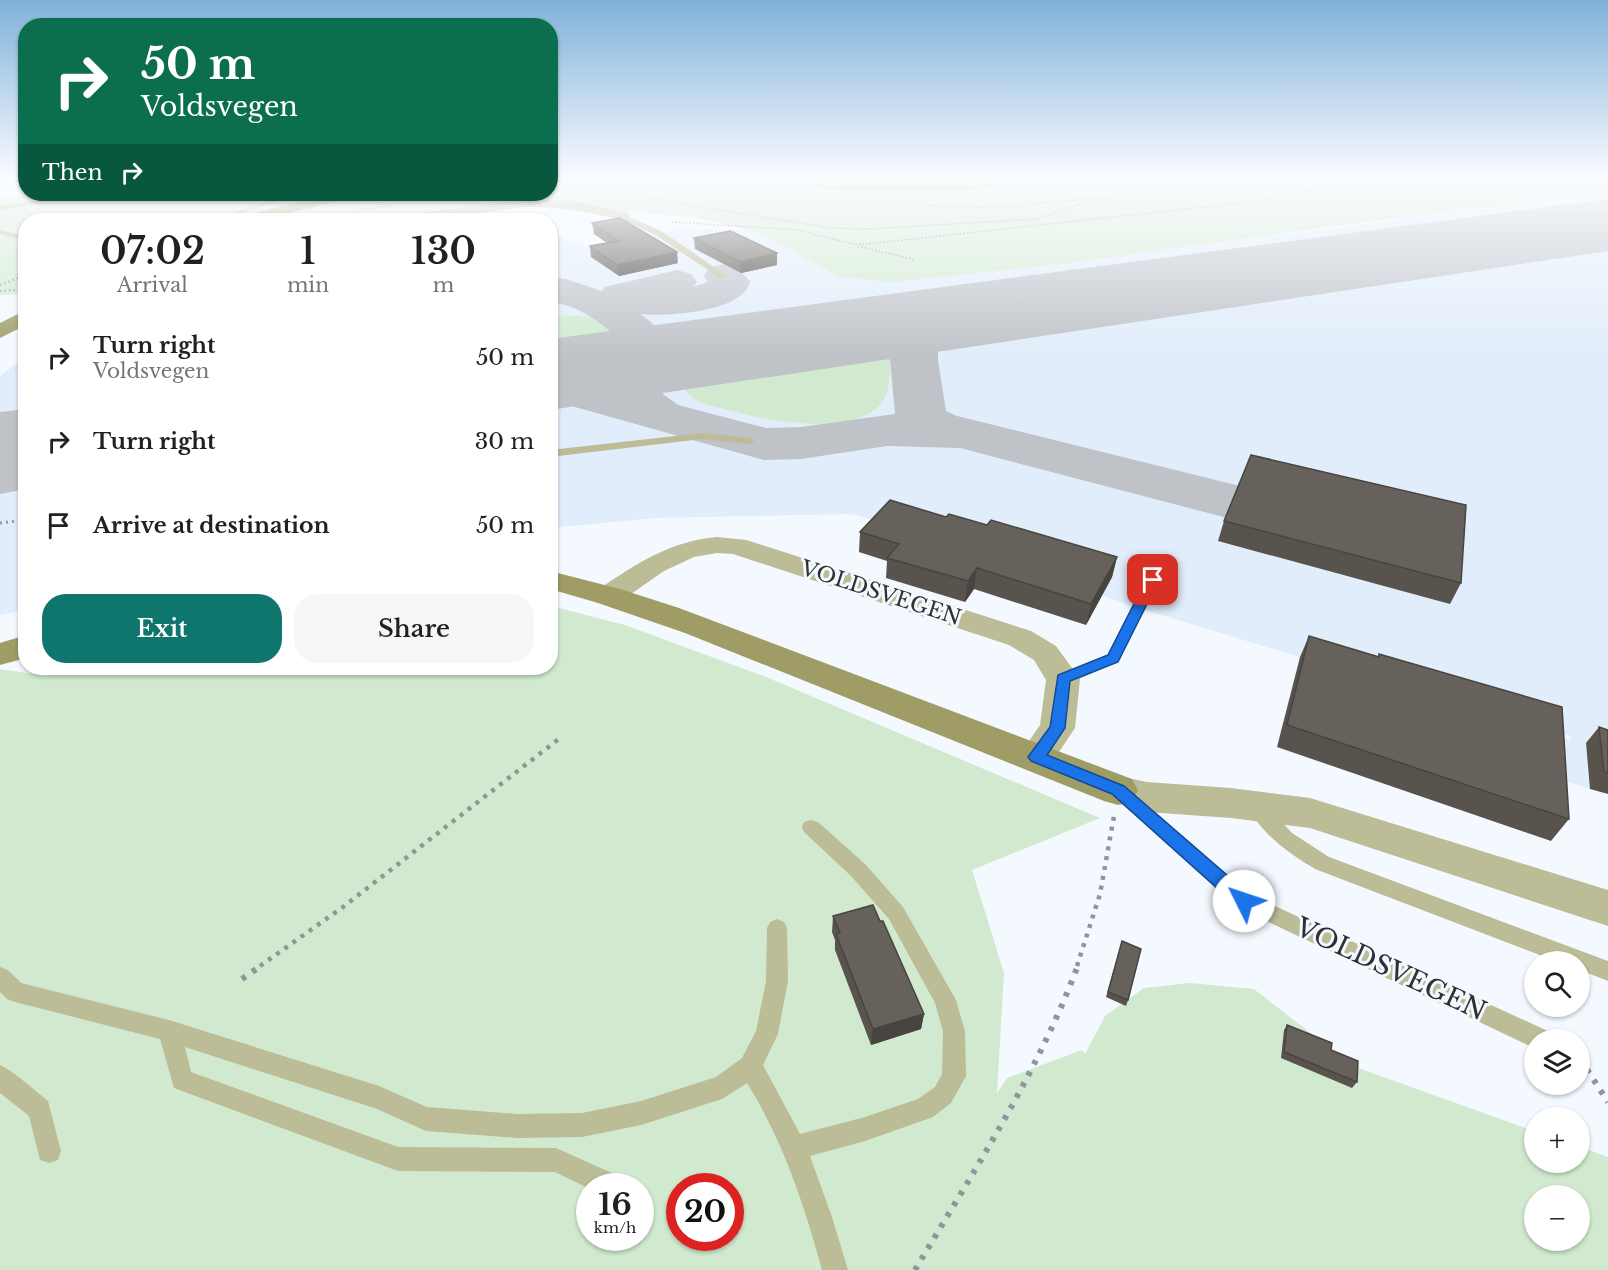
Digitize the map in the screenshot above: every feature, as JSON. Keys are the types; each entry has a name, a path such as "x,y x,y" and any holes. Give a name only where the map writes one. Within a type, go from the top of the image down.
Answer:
{"main road":[{"path":"0,332 18,321"},
{"name":"VOLDSVEGEN","path":"558,582 610,594 1118,790"},
{"path":"0,654 18,648"}],"street":[{"name":"VOLDSVEGEN","path":"610,594 681,550 717,543 736,546 1020,638 1045,652 1063,679"},
{"path":"1036,757 1057,728 1063,679"},
{"path":"1118,790 1147,797 1310,813 1608,908"}],"lane":[{"path":"666,238 700,264 714,267 723,276"},
{"path":"558,453 702,436 750,441"},
{"path":"1063,679 1113,658 1153,580"},
{"name":"VOLDSVEGEN","path":"1118,790 1244,901 1524,1032"},
{"path":"1256,807 1271,828 1298,850 1322,862 1608,971"},
{"path":"793,1148 865,1129 925,1109 943,1095 954,1076 954,1031 945,1000 896,913 858,870 811,827"},
{"path":"0,977 15,992 169,1031 379,1098 426,1119 518,1126 582,1125 641,1113 722,1087 750,1066 767,1034 777,981 777,928"},
{"path":"169,1031 182,1080 398,1159 556,1160 584,1173"},
{"path":"750,1066 769,1094 817,1204 835,1270"},
{"path":"0,1077 18,1094 40,1109 50,1150"}],"path":[{"path":"830,238 872,251 915,260"},
{"path":"853,244 918,238"},
{"path":"0,285 18,278"},
{"path":"0,291 18,290"},
{"path":"0,523 18,521"},
{"path":"242,979 343,907 560,738"},
{"path":"915,1270 1012,1108 1076,969 1107,868 1118,790"},
{"path":"1590,1074 1608,1102"}],"shaded area":[{"path":"558,238 564,238 607,254 676,264 682,262 653,238 974,238 1185,247 1253,238 1608,238 1608,750 1586,744 1590,789 1548,776 1546,732 1571,740 1571,736 1369,675 1368,678 1139,608 886,523 851,514 655,518 558,527"},
{"path":"18,362 18,611 0,615 0,376"}],"green space":[{"path":"0,238 18,238 18,294 0,295"},
{"path":"768,238 1248,238 1053,265 890,282 840,277"},
{"path":"558,315 601,317 627,335 626,344 610,342 558,352"},
{"path":"845,350 875,353 890,361 889,384 880,405 866,415 849,421 807,424 765,418 705,404 693,398 685,389 688,382 709,371"},
{"path":"558,608 625,625 766,677 1100,818 972,870 1004,973 997,1093 1007,1078 1082,1050 1085,1054 1105,1016 1144,988 1190,983 1254,989 1353,1066 1524,1127 1524,1173 1590,1173 1590,1151 1608,1157 1608,1270 0,1270 0,669 18,672 18,675 558,675"}],"building":[{"path":"615,238 654,238 677,252 617,265 590,246 619,241"},
{"path":"695,238 746,238 777,253 740,262"},
{"path":"1251,455 1466,505 1461,583 1224,521"},
{"path":"890,500 946,517 949,514 987,525 991,520 1117,557 1091,604 977,568 968,581 887,558 899,544 860,532"},
{"path":"1309,636 1562,707 1569,819 1287,725"},
{"path":"1599,727 1608,730 1608,773 1604,772"},
{"path":"873,905 880,921 883,921 924,1014 873,1029 836,934 840,933 833,916"},
{"path":"1122,941 1141,949 1128,1000 1108,992"},
{"path":"1287,1025 1332,1043 1331,1050 1358,1061 1357,1082 1284,1052"}],"taxiway":[{"path":"677,282 619,296 630,300 659,303 691,300 719,292 729,286 730,281 723,276"},
{"path":"558,291 581,296 613,314 628,324 665,358 647,371 638,386 638,393 642,400 660,415"},
{"path":"915,360 916,338 931,326 966,316"},
{"path":"817,337 857,336 883,339 906,350 915,360"},
{"path":"915,360 921,419 939,427 962,433"},
{"path":"558,387 764,444 801,443 887,430 962,433"},
{"path":"962,433 1235,502"}],"runway":[{"path":"558,374 1514,238"},
{"path":"0,453 18,450"}],"route":[{"path":"1153,580 1113,658 1063,679 1057,728 1036,757 1118,790 1244,901"}]}
